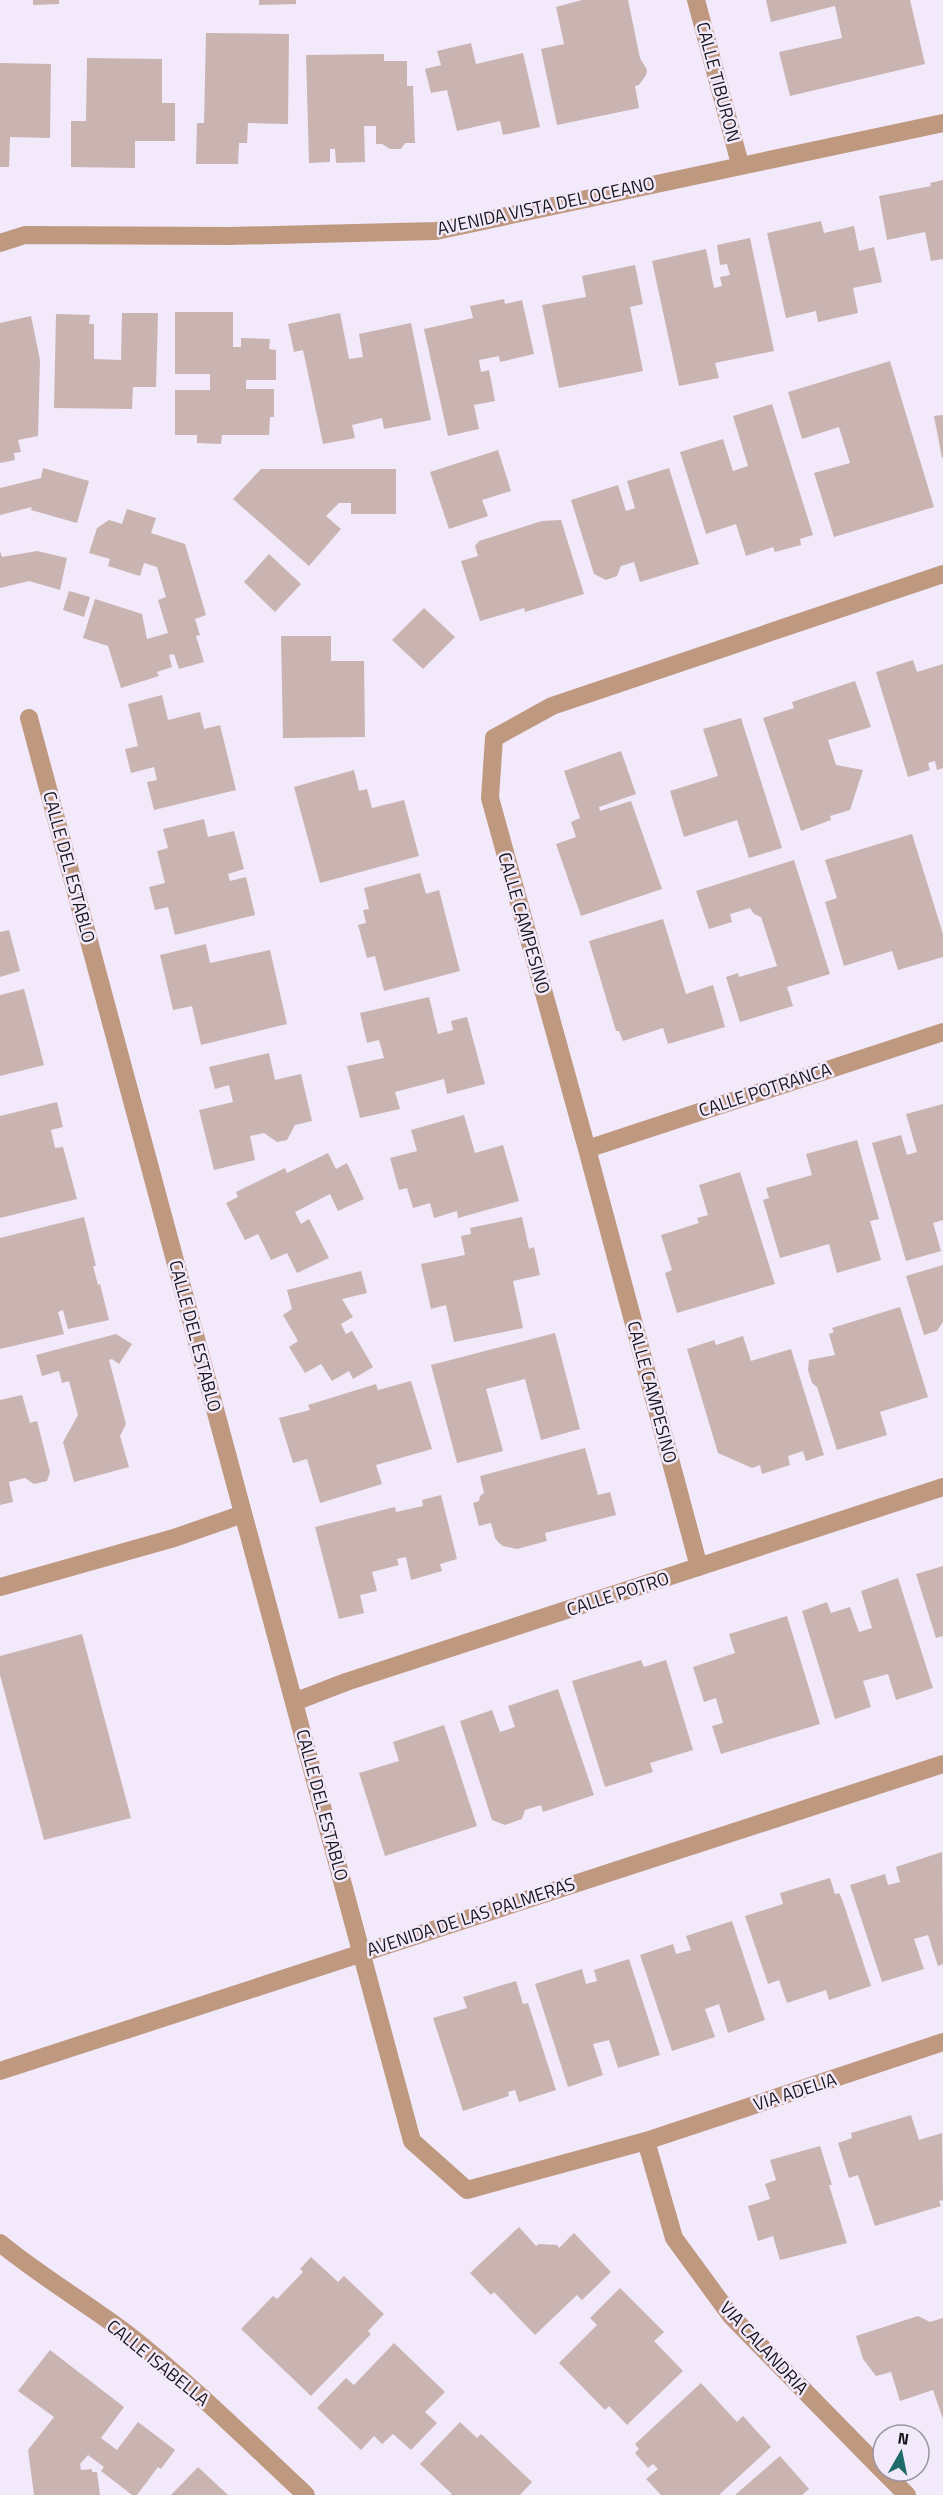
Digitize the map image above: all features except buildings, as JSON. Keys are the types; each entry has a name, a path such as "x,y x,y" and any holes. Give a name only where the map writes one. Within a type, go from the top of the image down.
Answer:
{"street":[{"name":"CALLE TIBURON","path":"696,0 740,164"},
{"name":"AVENIDA VISTA DEL OCEANO","path":"0,243 25,235 230,236 436,231 740,164 943,123"},
{"name":"CALLE CAMPESINO","path":"699,1568 490,798 494,738 552,706 943,574"},
{"name":"CALLE DEL ESTABLO","path":"29,718 412,2141 467,2190 646,2142"},
{"name":"CALLE POTRANCA","path":"587,1149 943,1032"},
{"name":"CALLE POTRO","path":"294,1702 346,1682 943,1487"},
{"path":"0,1587 174,1538 243,1514"},
{"name":"AVENIDA DE LAS PALMERAS","path":"0,2071 943,1764"},
{"name":"VIA ADELIA","path":"646,2142 943,2042"},
{"name":"VIA CALANDRIA","path":"646,2142 674,2238 731,2316 871,2459"},
{"name":"CALLE ISABELLA","path":"0,2243 34,2271 125,2332 185,2382 306,2495"},
{"name":"VIA CALANDRIA","path":"895,2483 907,2495"}]}
